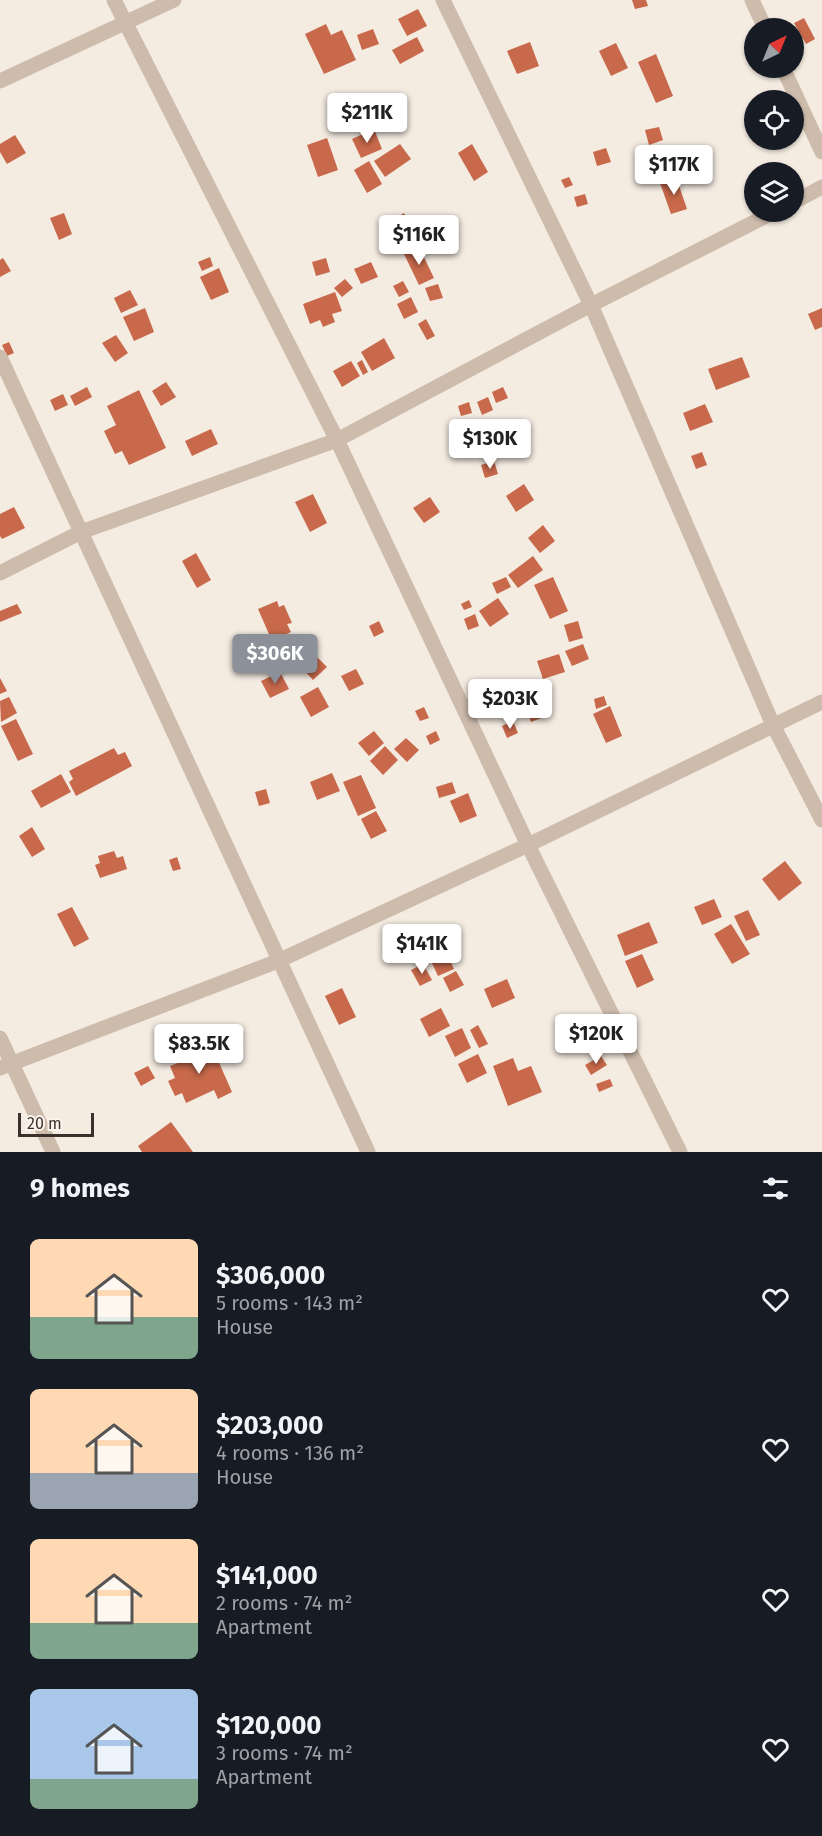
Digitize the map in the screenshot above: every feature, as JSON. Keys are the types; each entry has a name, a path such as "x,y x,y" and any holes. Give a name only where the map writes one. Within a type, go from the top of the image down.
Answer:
{"street":[{"path":"114,0 337,440 528,845 680,1152"},
{"path":"0,81 174,0"},
{"path":"443,0 591,305 773,725 822,820"},
{"path":"752,0 760,18"},
{"path":"788,78 822,152"},
{"path":"804,197 822,187"},
{"path":"0,573 81,532 337,440 591,305 754,222"},
{"path":"0,357 278,962 368,1152"},
{"path":"5,1065 278,962 528,845 822,702"},
{"path":"0,1038 5,1065 53,1152"}],"building":[{"path":"632,0 646,0 648,6 635,9"},
{"path":"418,9 427,26 407,36 398,19"},
{"path":"804,18 815,39 806,44 804,40"},
{"path":"326,24 331,35 342,30 356,60 324,74 305,34"},
{"path":"373,29 379,44 362,50 357,35"},
{"path":"417,37 424,51 400,64 392,50"},
{"path":"530,42 539,66 517,74 507,51"},
{"path":"616,43 628,68 611,76 599,51"},
{"path":"656,54 673,96 656,103 638,62"},
{"path":"387,94 392,106 376,113 370,101"},
{"path":"659,127 663,140 649,145 645,130"},
{"path":"374,129 382,149 361,158 352,139"},
{"path":"15,135 26,153 7,164 0,152 0,144"},
{"path":"327,138 338,170 318,177 307,145"},
{"path":"400,144 411,159 385,177 374,161"},
{"path":"472,144 488,172 474,181 458,153"},
{"path":"606,148 611,162 597,166 593,152"},
{"path":"369,161 382,184 367,193 354,170"},
{"path":"569,177 573,185 565,188 561,180"},
{"path":"676,177 687,209 671,214 660,183"},
{"path":"585,194 588,204 577,207 574,197"},
{"path":"64,213 72,234 59,240 50,218"},
{"path":"404,213 416,233 400,242 388,222"},
{"path":"419,247 434,278 419,285 404,254"},
{"path":"210,257 213,266 202,271 198,262"},
{"path":"3,258 11,271 0,277 0,260"},
{"path":"326,258 330,272 316,276 312,262"},
{"path":"371,262 378,277 361,284 354,269"},
{"path":"219,268 229,292 211,300 200,277"},
{"path":"345,279 353,288 342,297 334,288"},
{"path":"403,281 409,292 399,297 393,286"},
{"path":"438,284 443,298 430,301 425,288"},
{"path":"130,290 138,305 121,313 114,298"},
{"path":"335,292 342,311 332,314 335,322 323,327 320,320 310,324 303,304"},
{"path":"411,297 418,312 404,319 397,304"},
{"path":"145,308 154,332 134,341 123,317"},
{"path":"822,308 822,327 815,330 808,314"},
{"path":"426,319 435,336 427,340 418,324"},
{"path":"116,335 128,353 115,362 102,343"},
{"path":"384,338 395,358 372,371 361,352"},
{"path":"9,342 14,353 7,356 2,345"},
{"path":"742,357 750,377 716,390 708,369"},
{"path":"362,360 368,372 363,375 357,363"},
{"path":"351,361 360,376 342,387 333,371"},
{"path":"166,382 176,397 161,406 152,391"},
{"path":"87,387 92,397 75,406 70,396"},
{"path":"503,387 508,398 496,403 492,392"},
{"path":"139,390 166,448 129,465 122,451 115,454 104,431 116,425 107,406"},
{"path":"63,394 68,405 55,411 50,400"},
{"path":"488,397 493,410 482,415 477,402"},
{"path":"469,402 472,413 461,416 458,406"},
{"path":"705,404 713,422 690,431 683,413"},
{"path":"483,425 493,444 475,453 466,434"},
{"path":"211,429 218,444 192,456 185,441"},
{"path":"506,429 517,442 504,453 493,440"},
{"path":"702,452 707,465 696,469 691,456"},
{"path":"494,461 498,474 485,478 481,465"},
{"path":"524,484 534,500 516,512 506,496"},
{"path":"313,494 327,523 310,532 295,502"},
{"path":"430,497 440,512 424,523 413,508"},
{"path":"14,507 25,528 2,539 0,514"},
{"path":"543,525 555,541 540,553 528,538"},
{"path":"196,553 211,580 197,588 182,561"},
{"path":"533,556 543,570 518,588 508,575"},
{"path":"506,577 511,587 497,594 492,583"},
{"path":"553,577 568,611 550,619 534,585"},
{"path":"498,598 509,614 490,627 479,611"},
{"path":"469,600 472,607 464,610 461,604"},
{"path":"277,601 279,607 284,605 292,623 287,624 291,632 272,641 258,609"},
{"path":"17,604 22,613 0,622 0,611"},
{"path":"475,614 479,626 468,630 464,619"},
{"path":"379,621 384,632 374,637 369,626"},
{"path":"578,621 583,638 569,642 564,625"},
{"path":"583,644 589,659 572,666 565,651"},
{"path":"559,654 565,672 543,679 537,661"},
{"path":"316,656 327,667 313,680 303,669"},
{"path":"356,669 364,684 349,691 341,676"},
{"path":"280,672 289,689 270,698 261,681"},
{"path":"0,678 7,691 0,694"},
{"path":"318,687 329,707 311,717 300,697"},
{"path":"604,696 607,705 596,709 594,699"},
{"path":"9,697 17,713 1,722 0,701"},
{"path":"517,698 521,708 501,716 497,706"},
{"path":"547,701 552,714 531,722 526,709"},
{"path":"610,706 622,736 606,743 593,714"},
{"path":"424,707 429,718 420,721 415,711"},
{"path":"16,719 33,754 18,761 1,726"},
{"path":"513,721 518,733 507,738 502,726"},
{"path":"374,731 384,743 369,756 358,743"},
{"path":"436,731 440,740 430,745 426,736"},
{"path":"406,738 419,750 407,762 394,749"},
{"path":"385,746 398,760 383,775 370,761"},
{"path":"114,748 118,755 125,752 132,766 76,796 69,782 73,779 69,771"},
{"path":"332,773 340,791 317,800 310,782"},
{"path":"61,774 71,792 41,808 31,791"},
{"path":"361,775 376,808 358,816 343,782"},
{"path":"452,782 456,793 439,798 436,787"},
{"path":"266,789 270,803 259,806 255,792"},
{"path":"468,793 477,816 460,823 450,801"},
{"path":"376,811 387,831 371,839 361,819"},
{"path":"32,827 45,849 32,857 19,836"},
{"path":"114,851 117,858 123,856 127,869 100,878 95,865 100,863 98,856"},
{"path":"177,857 181,869 173,871 169,860"},
{"path":"785,861 802,883 779,901 762,879"},
{"path":"714,899 722,917 702,925 694,907"},
{"path":"72,907 89,939 74,947 57,914"},
{"path":"748,910 760,935 746,941 734,916"},
{"path":"649,922 658,943 625,956 617,935"},
{"path":"731,924 750,954 732,964 714,934"},
{"path":"447,954 454,969 438,976 431,961"},
{"path":"642,954 654,980 637,988 625,961"},
{"path":"423,964 432,980 420,986 411,970"},
{"path":"456,971 464,985 450,992 443,978"},
{"path":"507,979 515,998 492,1008 484,989"},
{"path":"342,988 356,1017 339,1025 325,996"},
{"path":"441,1008 450,1026 429,1037 420,1019"},
{"path":"478,1025 488,1044 479,1048 470,1030"},
{"path":"462,1028 471,1048 455,1057 445,1036"},
{"path":"203,1043 207,1052 213,1049 232,1092 218,1099 214,1090 186,1103 182,1093 175,1096 168,1081 175,1078 170,1066 186,1060 182,1052"},
{"path":"478,1054 487,1073 467,1083 458,1064"},
{"path":"601,1056 607,1065 591,1075 585,1065"},
{"path":"513,1058 518,1071 531,1066 542,1092 508,1106 493,1066"},
{"path":"148,1066 155,1078 141,1086 134,1073"},
{"path":"610,1079 613,1086 599,1092 596,1084"},
{"path":"171,1122 193,1152 142,1152 138,1146"}]}
